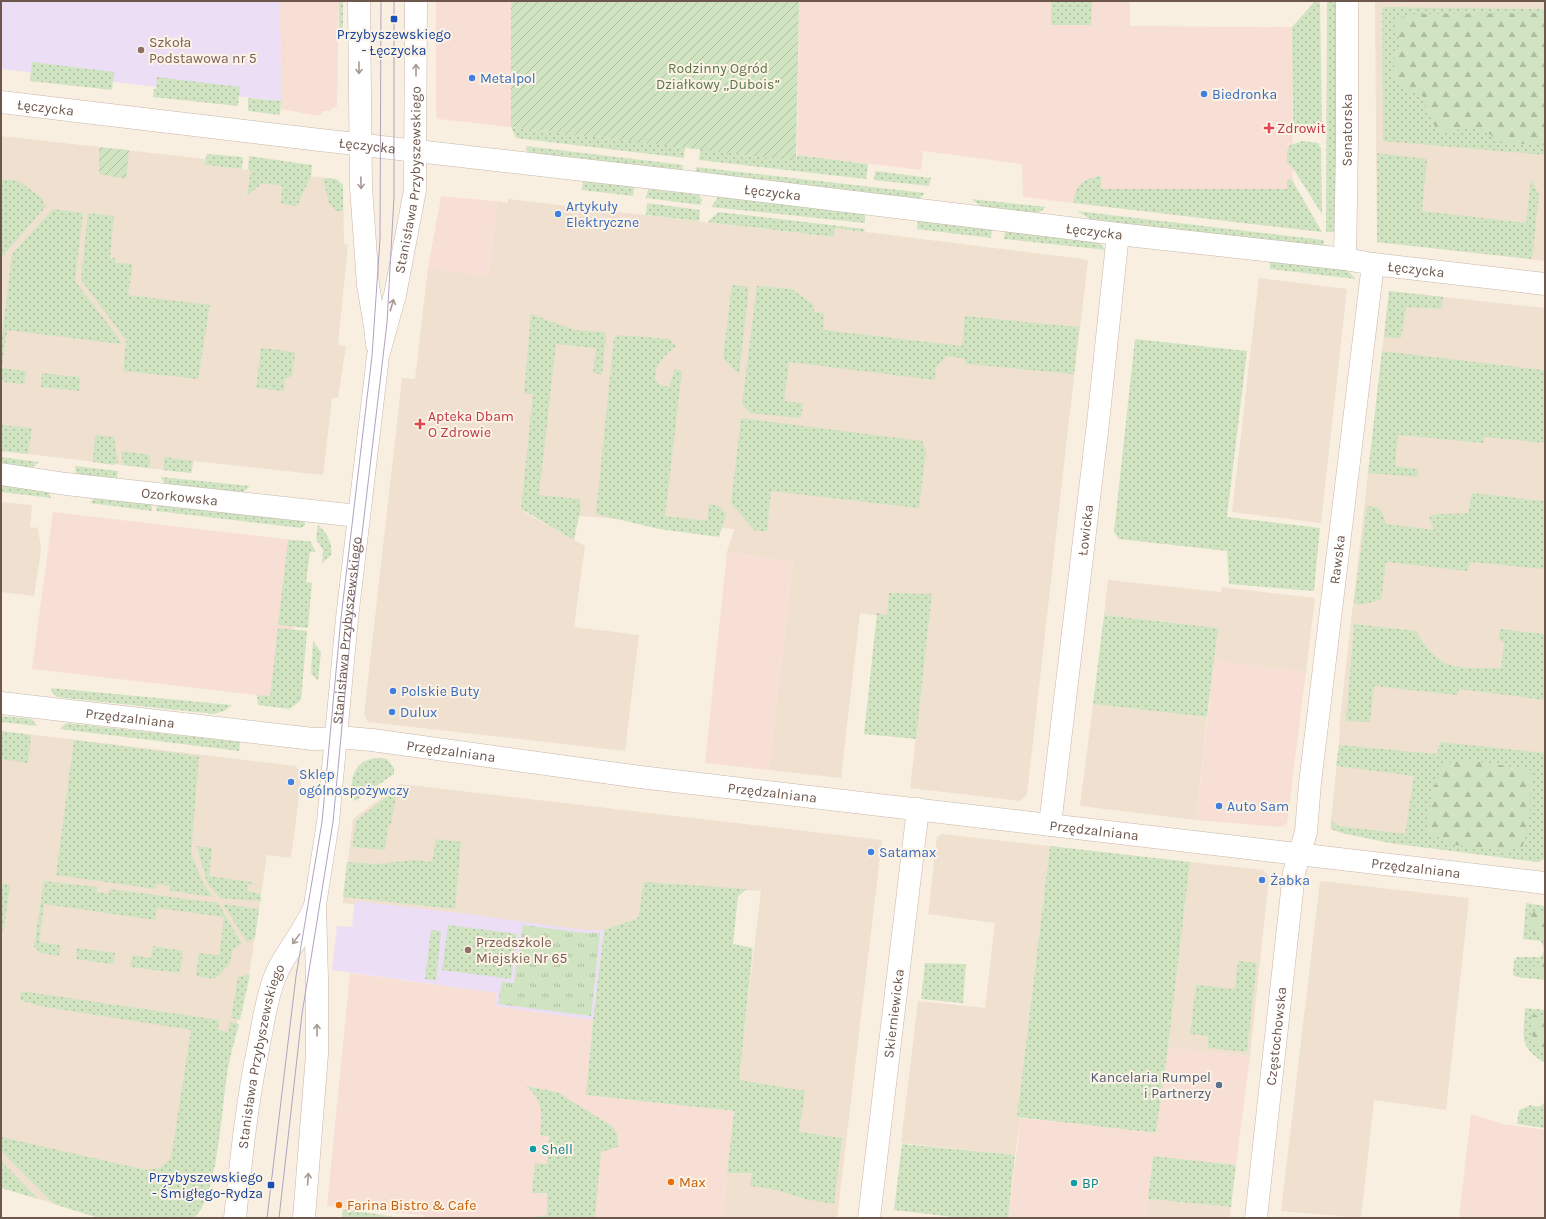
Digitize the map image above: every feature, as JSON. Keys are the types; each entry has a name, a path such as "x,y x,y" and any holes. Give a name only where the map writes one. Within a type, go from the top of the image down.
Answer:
{"street":[{"name":"Stanisława Przybyszewskiego","path":"359,1 359,144 361,187 368,285 375,326 378,356"},
{"name":"Stanisława Przybyszewskiego","path":"304,1218 317,1054 315,905 324,851 358,516 378,356 395,295 415,190 416,1"},
{"name":"Senatorska","path":"1345,259 1347,1"},
{"name":"Łęczycka","path":"1,102 690,182 1118,234 1345,259 1373,264 1545,284"},
{"name":"Łowicka","path":"1050,825 1118,234"},
{"name":"Rawska","path":"1300,854 1306,832 1311,776 1373,264"},
{"name":"Ozorkowska","path":"1,474 66,484 358,516"},
{"name":"Przędzalniana","path":"1,703 313,739 349,738 378,741 640,777 1545,883"},
{"name":"Skierniewicka","path":"869,1218 918,809"},
{"name":"Częstochowska","path":"1256,1218 1294,873 1300,854"},
{"name":"Stanisława Przybyszewskiego","path":"235,1218 253,1075 272,983 278,967 305,927 315,905"}],"shaded area":[{"name":"Szkoła Podstawowa nr 5","path":"1,1 280,1 281,101 1,69"},
{"path":"280,1 339,1 337,106 332,108 330,111 323,111 319,116 281,109"},
{"name":"Metalpol","path":"436,1 511,1 511,127 438,119 436,116"},
{"path":"799,1 1130,1 1130,26 1292,27 1293,229 1023,197 1022,164 923,151 921,170 797,155"},
{"path":"1375,1 1545,1 1545,261 1377,242"},
{"path":"1,136 205,159 204,165 336,179 343,185 344,244 348,245 338,345 346,346 338,398 332,398 323,475 194,461 191,473 1,451"},
{"path":"441,196 503,202 497,202 489,276 428,268"},
{"path":"508,199 833,237 834,228 1083,259 1088,261 1027,795 1020,801 910,788 929,623 860,613 841,778 769,770 793,562 727,552 734,529 522,511 585,546 574,627 639,635 625,751 368,722 364,715 402,378 415,379 428,268 489,276 497,202 508,203"},
{"path":"1259,278 1347,289 1321,523 1232,512"},
{"path":"1389,291 1545,308 1545,859 1538,862 1390,843 1342,833 1331,829 1340,718"},
{"path":"1,502 32,505 30,527 38,528 41,550 34,596 1,592"},
{"path":"53,512 302,541 286,694 281,698 32,669"},
{"path":"727,552 793,562 769,770 705,763"},
{"path":"1108,580 1221,592 1222,587 1315,598 1306,672 1214,661 1217,628 1104,615"},
{"path":"1214,661 1306,672 1287,824 1281,827 1196,820"},
{"path":"1093,704 1207,717 1196,820 1080,806"},
{"path":"1,731 296,766 302,773 291,858 267,855 250,968 227,1067 216,1161 209,1190 201,1208 99,1218 1,1187"},
{"path":"400,784 882,840 837,1218 722,1218 761,891 644,883 638,918 604,930 584,930 343,903 353,819"},
{"path":"942,834 1050,846 1017,1117 1021,1118 1015,1155 901,1143 918,1001 985,1008 995,923 928,914 937,837"},
{"path":"1190,862 1264,870 1269,877 1250,1056 1168,1048"},
{"path":"1320,881 1469,898 1446,1110 1374,1100 1361,1218 1281,1211"},
{"name":"Przedszkole Miejskie Nr 65","path":"355,901 468,914 584,930 604,930 593,1020 495,1006 497,993 332,970 337,926 352,927"},
{"path":"350,973 497,993 496,1006 593,1020 586,1095 734,1111 722,1218 425,1218 423,1215 327,1206"},
{"path":"1168,1048 1250,1056 1236,1165 1153,1156 1146,1218 1008,1218 1021,1118 1156,1133"},
{"path":"1471,1114 1503,1124 1545,1130 1545,1218 1459,1218"},
{"path":"1148,1199 1231,1207 1230,1218 1146,1218"}],"green space":[{"path":"339,1 343,1 343,37 339,37"},
{"name":"Rodzinny Ogród Działkowy „Dubois”","path":"511,1 799,1 796,161 511,127"},
{"path":"1051,1 1092,1 1091,25 1051,25"},
{"path":"1315,1 1320,1 1322,127 1316,133 1304,134 1293,130 1292,27"},
{"path":"1327,1 1337,1 1337,232 1326,232"},
{"path":"1382,7 1545,9 1545,155 1383,141"},
{"path":"1545,13 1545,145 1500,143 1487,132 1473,128 1438,132 1429,115 1422,95 1408,90 1393,79 1393,59 1401,45 1397,34 1396,21 1409,14"},
{"path":"32,62 114,72 112,90 30,81"},
{"path":"157,77 240,87 238,106 153,97 154,89 156,89"},
{"path":"248,98 281,101 280,115 248,111"},
{"path":"511,127 685,147 684,158 516,138"},
{"path":"1303,141 1318,143 1321,148 1322,214 1292,167 1287,163 1287,151 1290,145"},
{"path":"526,146 683,165 682,172 528,155"},
{"path":"99,147 129,150 126,179 99,174"},
{"path":"700,149 796,161 797,155 868,164 866,179 699,160"},
{"path":"1377,153 1427,159 1422,211 1526,223 1531,179 1539,195 1532,259 1377,242"},
{"path":"207,154 243,157 242,169 204,165"},
{"path":"249,156 312,165 311,176 297,206 281,204 282,186 262,183 247,196 251,170 248,169"},
{"path":"696,167 925,193 918,200 695,174"},
{"path":"875,171 931,178 929,186 874,180"},
{"path":"1101,176 1101,189 1287,189 1287,179 1292,180 1322,232 1074,203 1076,191 1081,184 1090,179"},
{"path":"323,178 336,179 343,185 343,211 336,211 329,203"},
{"path":"1,179 19,181 43,199 43,203 46,206 3,256 1,256"},
{"path":"583,181 634,187 633,196 582,190"},
{"path":"648,189 699,195 702,200 701,205 646,198"},
{"path":"718,197 865,214 865,223 711,207"},
{"path":"971,199 1046,207 1040,212 1032,213 990,209 981,206"},
{"path":"647,203 700,210 699,221 646,215"},
{"path":"53,209 83,213 75,281 120,340 121,344 7,330 2,368 26,371 24,384 4,382 1,377 1,345 12,254"},
{"path":"1077,211 1324,240 1324,247 1092,220"},
{"path":"719,212 865,229 864,232 835,228 833,237 707,222"},
{"path":"88,213 114,216 110,258 115,258 115,263 133,264 128,295 210,305 198,379 123,371 126,340 81,280"},
{"path":"918,219 992,229 991,238 917,229"},
{"path":"1005,230 1098,242 1106,250 1004,239"},
{"path":"1270,260 1343,269 1349,272 1356,279 1270,269"},
{"path":"732,285 749,287 739,375 723,358"},
{"path":"757,286 792,289 814,305 814,312 824,313 823,330 962,346 965,316 1079,327 1074,374 966,364 965,359 947,356 936,367 935,380 789,362 784,401 803,403 801,418 750,413 742,404"},
{"path":"1389,291 1443,297 1441,309 1406,307 1401,338 1384,337"},
{"path":"531,314 575,330 604,332 606,336 602,375 593,373 596,348 556,344 539,495 580,499 581,507 574,540 521,509 533,394 524,393"},
{"path":"619,335 669,339 676,346 658,365 655,374 655,380 659,384 669,387 675,369 682,371 665,516 707,521 709,504 719,506 726,514 719,537 659,529 596,514 614,338"},
{"path":"1135,339 1247,351 1227,517 1320,528 1314,591 1229,584 1227,551 1119,539 1114,532"},
{"path":"261,348 295,352 292,376 285,379 284,391 256,388"},
{"path":"1382,351 1542,370 1545,372 1545,443 1484,437 1483,443 1398,435 1395,466 1418,469 1417,477 1368,473"},
{"path":"42,373 80,377 79,391 41,387"},
{"path":"741,418 922,441 926,450 919,508 771,491 767,531 755,531 731,503"},
{"path":"1,425 32,428 28,454 1,451"},
{"path":"95,435 114,437 118,462 114,465 93,462"},
{"path":"121,451 150,455 149,468 123,465"},
{"path":"1,457 39,462 30,469 1,466"},
{"path":"164,457 193,461 191,473 163,470"},
{"path":"75,466 118,471 117,480 76,476"},
{"path":"161,477 250,486 240,495 166,486"},
{"path":"1,483 49,492 51,498 1,492"},
{"path":"1472,493 1545,501 1545,569 1470,562 1468,571 1386,562 1381,600 1358,605 1354,602 1367,506 1381,510 1386,524 1434,530 1429,516 1439,514 1468,513"},
{"path":"95,498 153,500 152,511 90,503"},
{"path":"158,500 305,519 305,525 301,528 156,511"},
{"path":"318,525 327,535 331,546 331,555 322,563 323,550 316,539"},
{"path":"288,540 310,541 316,552 310,552 306,582 312,583 308,628 278,625"},
{"path":"889,593 932,594 916,739 864,734 877,613 887,615"},
{"path":"1104,615 1218,628 1207,717 1093,704"},
{"path":"1354,624 1416,631 1432,653 1442,661 1454,666 1472,668 1501,668 1504,642 1499,640 1500,629 1545,634 1545,700 1459,689 1457,695 1374,686 1370,722 1346,721"},
{"path":"278,628 307,631 301,700 290,709 258,705 257,695 270,696"},
{"path":"313,641 321,652 318,680 311,673"},
{"path":"51,688 232,705 224,711 214,714 57,697 51,691"},
{"path":"1,716 32,719 37,726 1,722"},
{"path":"66,723 240,742 239,751 60,729"},
{"path":"2,731 31,735 28,763 1,759"},
{"path":"74,740 199,756 191,853 203,883 213,897 170,891 170,886 156,884 155,889 56,875"},
{"path":"1440,742 1545,753 1545,859 1538,862 1390,843 1342,833 1331,829 1331,820 1338,826 1405,834 1414,776 1336,766 1339,745 1437,754"},
{"path":"378,758 387,759 394,768 394,774 355,801 350,798 355,771 363,762"},
{"path":"1456,758 1531,770 1530,815 1523,846 1507,851 1456,845 1430,834 1428,828 1431,794 1443,766"},
{"path":"391,793 396,796 391,825 388,825 385,850 352,847 356,821"},
{"path":"436,839 461,842 455,909 343,897 347,862 376,864 416,860 432,862"},
{"path":"197,846 212,848 209,876 251,882 256,885 248,884 247,891 261,894 261,901 220,898 207,883"},
{"path":"1050,846 1190,862 1168,1048 1156,1133 1017,1117"},
{"path":"44,881 97,887 97,892 109,894 109,889 218,903 242,944 233,949 229,965 215,979 196,976 199,953 219,955 224,917 157,908 155,920 44,904 39,942 61,945 59,956 41,953 34,947"},
{"path":"644,882 747,889 738,896 733,944 753,948 739,1080 805,1091 799,1132 842,1138 834,1204 804,1199 777,1190 750,1186 752,1173 727,1173 734,1111 586,1095 604,930 638,918"},
{"path":"1,883 10,885 4,929 2,931"},
{"path":"1526,903 1545,906 1545,980 1517,977 1513,975 1514,961 1517,957 1540,957 1543,951 1541,941 1523,939"},
{"path":"223,904 259,909 255,938 247,942"},
{"path":"1535,910 1545,911 1545,936 1536,935 1528,928 1529,918"},
{"path":"448,925 517,934 511,979 442,970"},
{"path":"523,925 583,933 600,933 591,1016 498,1004 502,982 514,983"},
{"path":"431,930 441,931 436,981 425,979"},
{"path":"153,946 183,951 180,973 130,967 132,955 151,958"},
{"path":"77,948 115,953 113,964 76,959"},
{"path":"1545,959 1545,975 1539,975 1531,968"},
{"path":"1238,961 1257,963 1247,1052 1208,1048 1208,1036 1190,1034 1196,985 1235,989"},
{"path":"925,963 966,964 963,1003 921,999"},
{"path":"250,974 240,1020 231,1018 238,977"},
{"path":"21,991 219,1020 218,1030 228,1032 230,1022 239,1024 228,1068 214,1171 209,1191 202,1207 194,1218 99,1218 54,1204 1,1151 1,1137 146,1170 160,1168 171,1159 191,1030 40,1006 20,1000"},
{"path":"1525,1008 1545,1010 1545,1063 1536,1057 1526,1046 1524,1040"},
{"path":"1532,1015 1545,1016 1545,1053 1533,1042"},
{"path":"526,1086 557,1092 612,1126 617,1134 618,1147 601,1152 595,1218 532,1218 547,1215 547,1193 532,1193 535,1163 547,1164 549,1136 540,1135 541,1114 539,1103 536,1097"},
{"path":"1545,1102 1545,1128 1517,1124 1519,1110 1531,1105 1539,1107"},
{"path":"902,1144 1015,1155 1008,1218 961,1218 894,1210"},
{"path":"1153,1156 1236,1165 1231,1207 1148,1199"},
{"path":"1,1161 38,1199 1,1188"},
{"path":"343,1209 402,1218 342,1218"}],"tram line":[{"path":"267,1218 296,976 322,822 341,618 372,356 380,239 381,1"},
{"path":"279,1218 302,1014 333,822 352,619 387,323 394,197 394,1"}],"place":[{"name":"Przybyszewskiego - Łęczycka","path":"394,19"},
{"name":"Szkoła Podstawowa nr 5","path":"141,50"},
{"name":"Metalpol","path":"472,78"},
{"name":"Biedronka","path":"1204,94"},
{"name":"Zdrowit","path":"1269,128"},
{"name":"Artykuły Elektryczne","path":"558,214"},
{"name":"Apteka Dbam O Zdrowie","path":"420,424"},
{"name":"Polskie Buty","path":"393,691"},
{"name":"Dulux","path":"392,712"},
{"name":"Sklep ogólnospożywczy","path":"291,782"},
{"name":"Auto Sam","path":"1219,806"},
{"name":"Satamax","path":"871,852"},
{"name":"Żabka","path":"1262,880"},
{"name":"Przedszkole Miejskie Nr 65","path":"468,950"},
{"name":"Kancelaria Rumpel i Partnerzy","path":"1219,1085"},
{"name":"Shell","path":"533,1149"},
{"name":"Max","path":"671,1182"},
{"name":"BP","path":"1074,1183"},
{"name":"Przybyszewskiego - Śmigłego-Rydza","path":"271,1185"},
{"name":"Farina Bistro & Cafe","path":"339,1205"}]}
